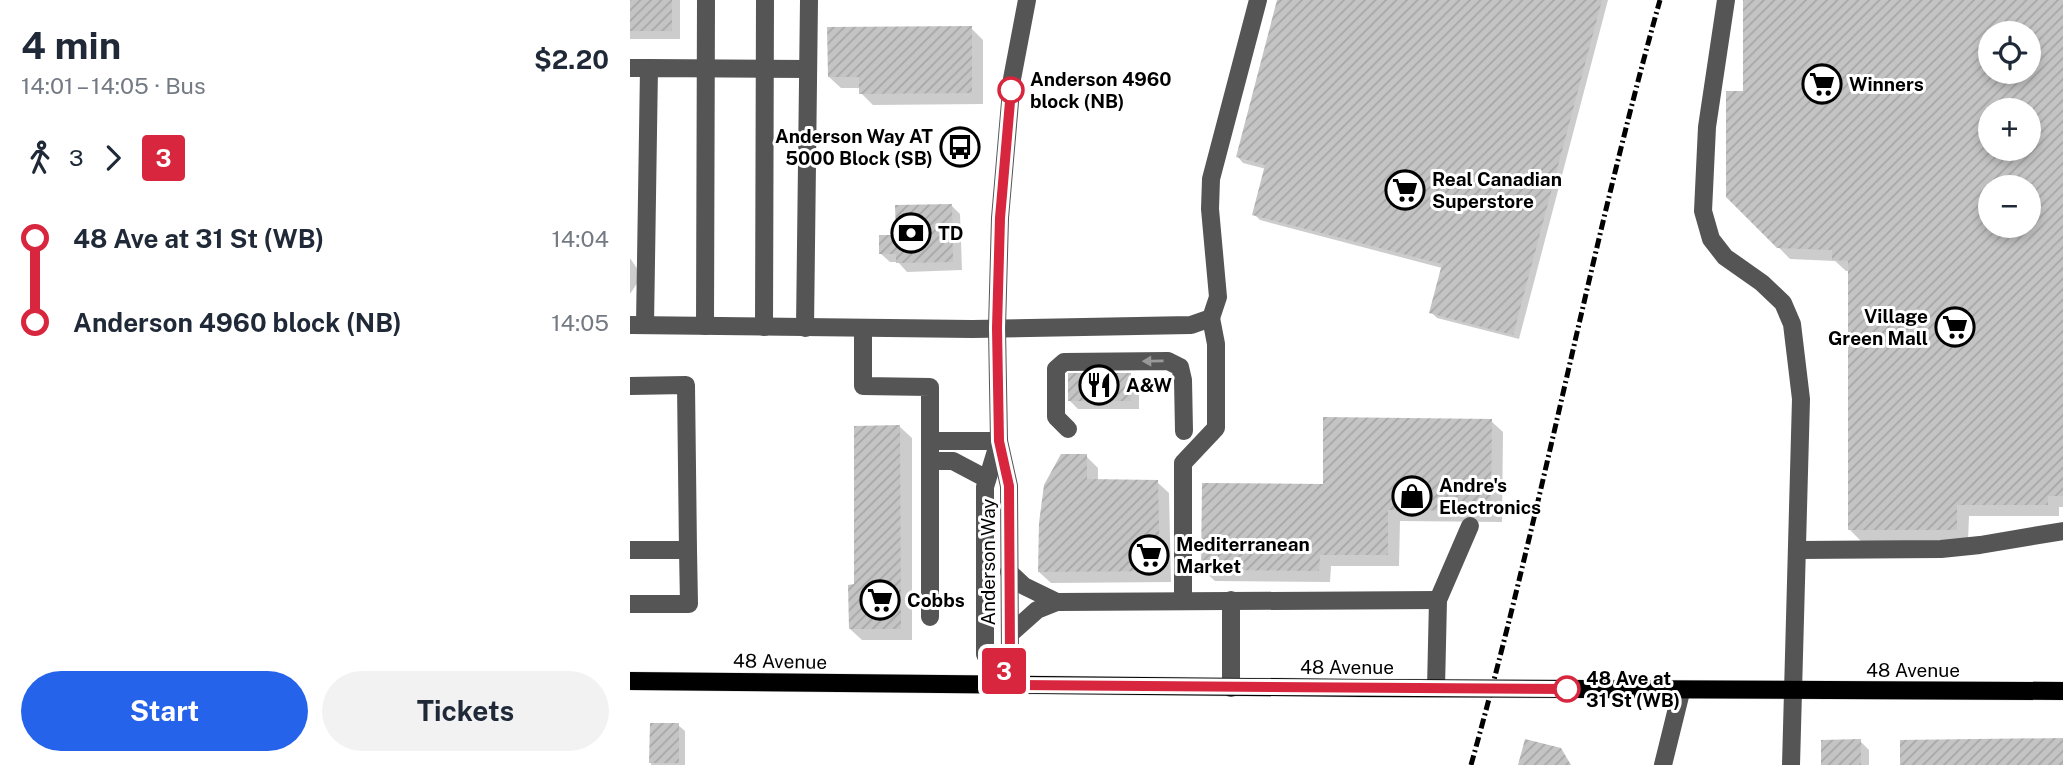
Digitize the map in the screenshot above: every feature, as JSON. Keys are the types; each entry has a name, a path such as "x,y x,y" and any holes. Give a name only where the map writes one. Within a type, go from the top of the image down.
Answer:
{"main road":[{"name":"48 Avenue","path":"630,681 1681,692 2063,691"}],"street":[{"path":"705,326 706,0"},
{"path":"764,327 765,0"},
{"path":"805,328 809,0"},
{"name":"Anderson Way","path":"999,685 1010,654 1009,486 999,441 997,328 1000,218 1012,79 1027,0"},
{"path":"1183,600 1183,463 1216,428 1216,344 1211,318 1218,296 1210,209 1211,179 1258,0"},
{"path":"1726,0 1706,127 1703,211 1711,239 1725,257 1762,283 1783,303 1792,324 1801,399 1791,765"},
{"path":"630,68 808,69"},
{"path":"649,68 637,325 863,329 997,328 1191,325 1211,318"},
{"path":"863,329 863,386 930,387 930,617"},
{"path":"1068,429 1056,418 1055,405 1056,369 1064,362 1168,360 1180,367 1183,380 1184,431"},
{"path":"630,386 687,385 690,604 630,604"},
{"path":"930,441 999,441"},
{"name":"Anderson Way","path":"999,441 985,487 985,654 999,685"},
{"path":"930,461 953,461 987,480"},
{"path":"1436,688 1438,600 1470,526"},
{"path":"1798,550 1941,549 1991,544 2063,531"},
{"path":"630,550 688,550"},
{"path":"1009,572 1024,586 1057,602"},
{"path":"1231,600 1231,688"},
{"path":"1010,634 1037,610 1057,602 1438,600"},
{"path":"1663,765 1681,692"}],"building":[{"path":"630,0 672,0 672,31 630,31"},
{"name":"Real Canadian Superstore","path":"1277,0 1602,0 1513,335 1429,313 1442,264 1252,215 1265,165 1236,157"},
{"name":"Village Green Mall","path":"1743,0 2063,0 2063,496 2048,496 2048,505 1957,505 1957,530 1848,530 1848,261 1832,260 1832,250 1777,248 1726,197 1726,91 1743,91"},
{"path":"972,26 972,93 859,94 859,77 828,77 827,27"},
{"path":"952,204 953,262 896,263 896,254 879,254 879,235 896,235 895,205"},
{"name":"A&W","path":"1068,373 1131,373 1131,401 1068,401"},
{"path":"1323,417 1492,419 1491,511 1388,510 1388,555 1320,555 1319,571 1201,570 1202,483 1323,484"},
{"path":"900,425 901,629 849,629 848,585 854,584 854,426"},
{"path":"1061,454 1087,454 1087,479 1158,480 1160,571 1038,572 1039,523 1044,485"},
{"path":"650,723 679,723 679,763 649,763"},
{"path":"2063,738 2063,765 1900,765 1900,740"},
{"path":"1525,739 1561,748 1571,765 1518,765"},
{"path":"1861,739 1861,765 1821,765 1821,740"}],"railway":[{"path":"1471,765 1497,670 1610,191 1660,0"}],"bus line":[{"name":"3","path":"1011,90 1000,218 997,328 999,441 1009,486 1010,654 999,685 1567,689"}],"place":[{"name":"Winners","path":"1822,84"},
{"name":"Anderson 4960 block (NB)","path":"1011,90"},
{"name":"Anderson Way AT 5000 Block (SB)","path":"960,147"},
{"name":"Real Canadian Superstore","path":"1405,190"},
{"name":"TD","path":"911,233"},
{"name":"Village Green Mall","path":"1955,327"},
{"name":"A&W","path":"1099,385"},
{"name":"Andre's Electronics","path":"1412,496"},
{"name":"Mediterranean Market","path":"1149,555"},
{"name":"Cobbs","path":"880,600"},
{"name":"48 Ave at 31 St (WB)","path":"1567,689"}]}
